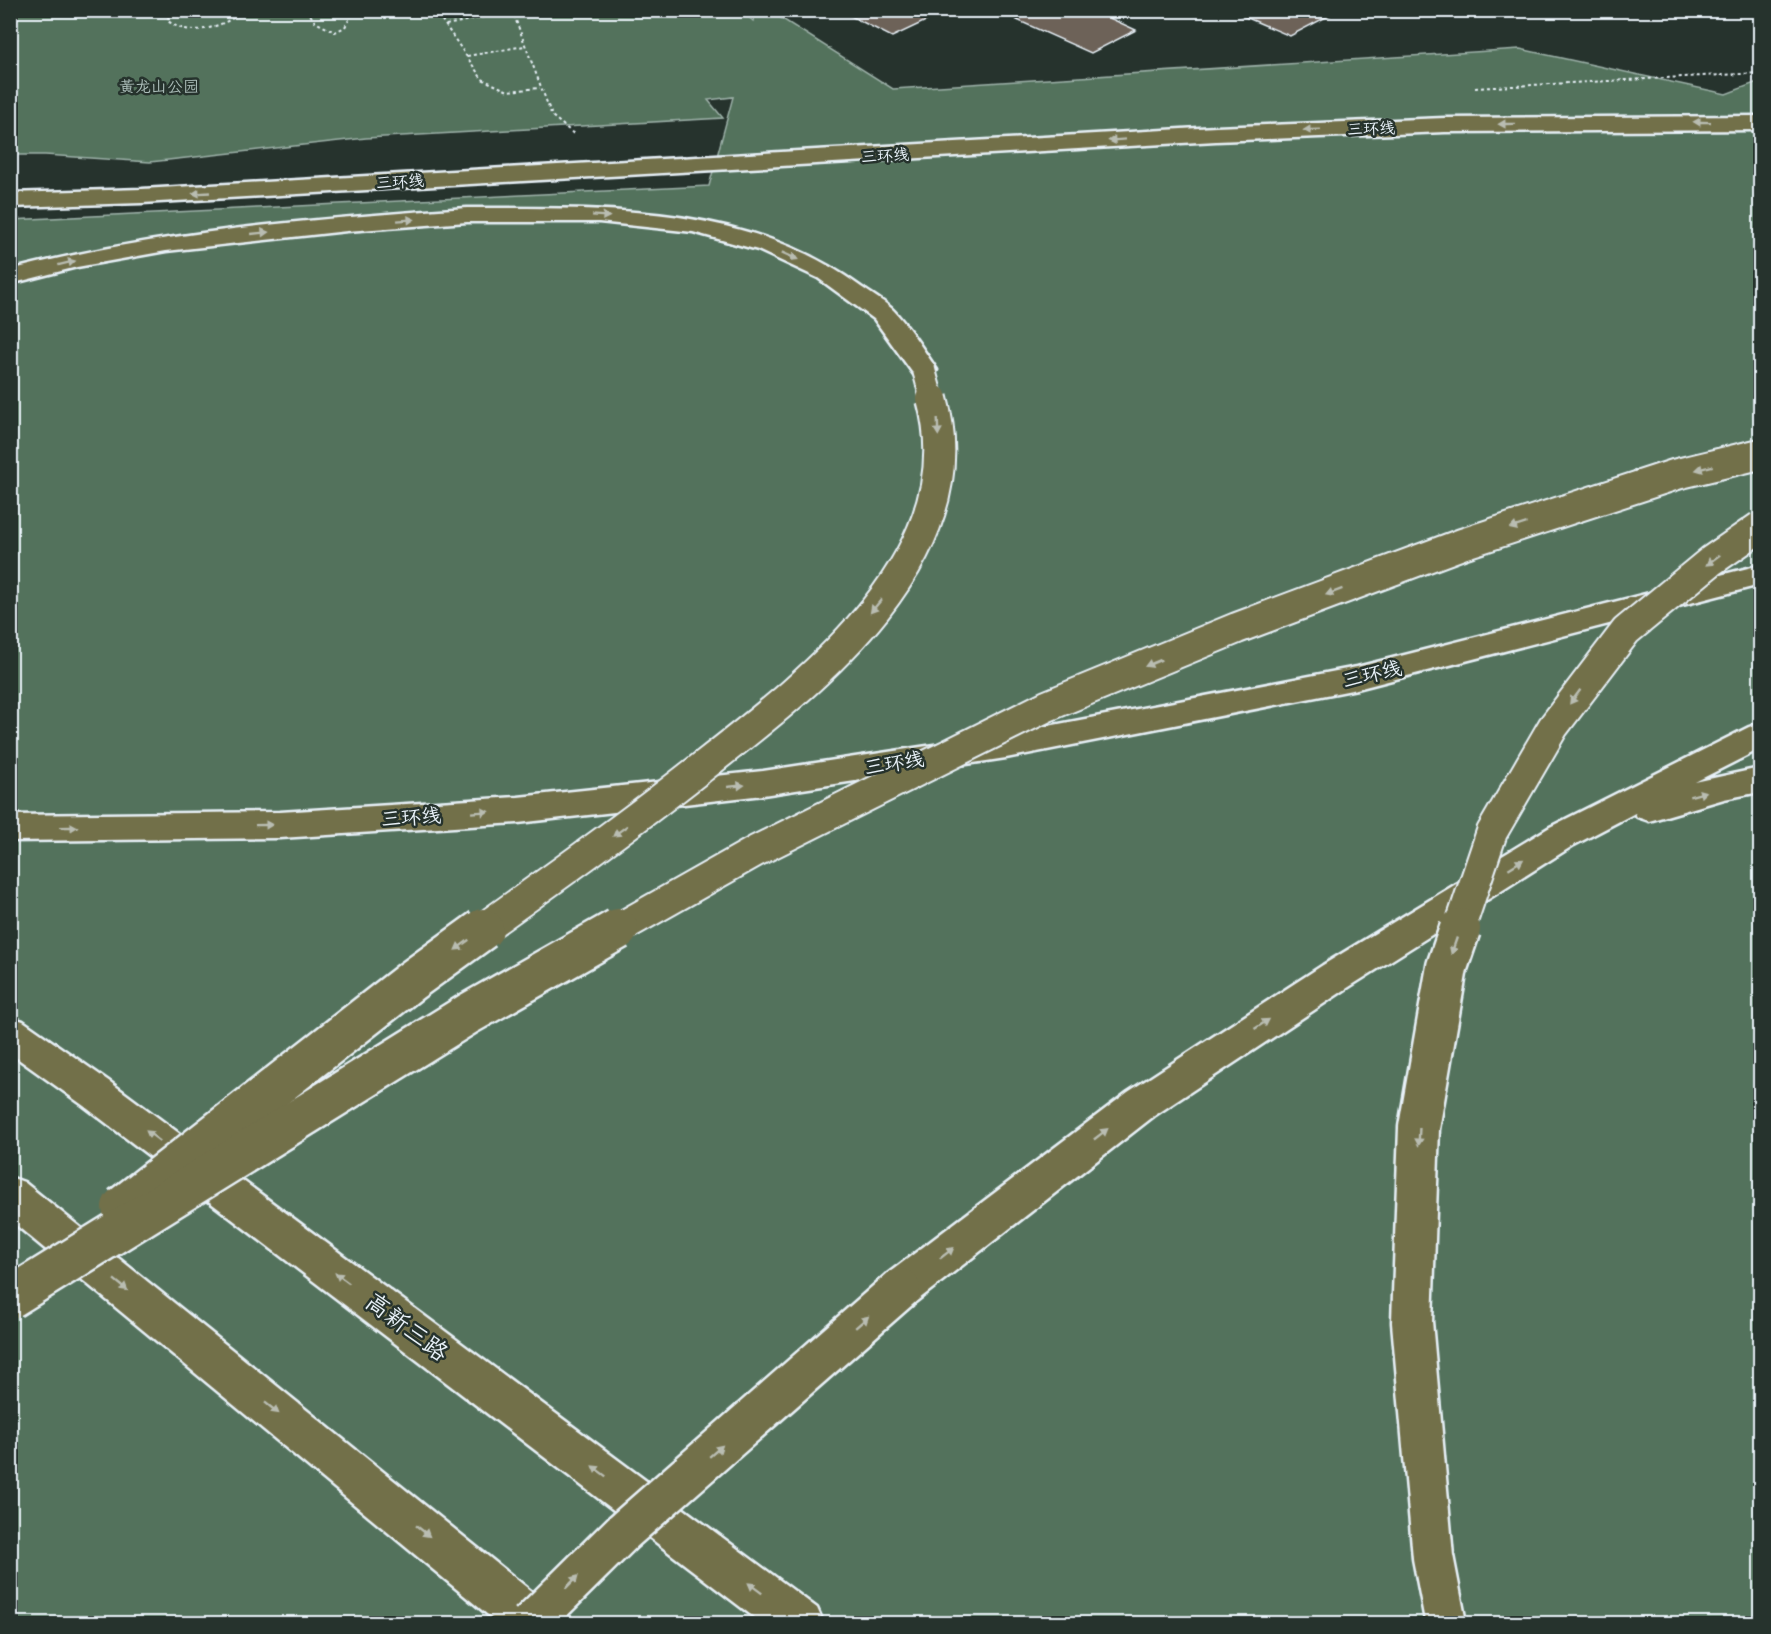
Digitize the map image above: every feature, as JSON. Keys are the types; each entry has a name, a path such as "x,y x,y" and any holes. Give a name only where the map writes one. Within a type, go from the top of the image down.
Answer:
{"highway":[{"name":"三环线","path":"10,200 142,196 1216,134 1446,125 1761,123"},
{"path":"10,277 76,260 166,244 347,224 467,215 599,215 695,225 766,245 827,273 883,314 924,370 938,420 938,474 924,529 893,586 847,642 786,702 640,816 411,981 10,1296"},
{"path":"10,1296 468,1014 756,851 1047,706 1237,628 1462,544 1677,474 1761,454"},
{"path":"1446,1623 1433,1557 1412,1322 1419,1128 1447,967 1492,832 1553,727 1626,631 1711,561 1761,526"},
{"name":"三环线","path":"10,828 280,825 518,810 775,782 1017,744 1358,678 1761,576"},
{"path":"531,1623 623,1532 900,1289 1141,1104 1336,976 1562,836 1761,735"},
{"path":"1562,836 1724,787 1761,780"},
{"path":"10,1007 97,1094"},
{"name":"高新三路","path":"10,1032 97,1094 801,1623"},
{"path":"10,1195 536,1623"}],"path":[{"path":"169,10 168,21 174,27 187,30 208,29 229,22 247,10"},
{"path":"307,10 311,18 320,26 335,32 345,27 354,10"},
{"path":"435,10 482,79 508,91 540,88"},
{"path":"446,25 512,11 552,116 573,135"},
{"path":"466,56 525,46"}],"green space":[{"name":"黄龙山公园","path":"741,10 753,21 756,11 770,11 893,89 1520,49 1726,94 1760,81 1760,1623 11,1623 10,220 709,186 733,97 708,100 723,118 366,138 150,162 11,155 11,11"}],"building":[{"path":"839,10 949,10 892,37"},
{"path":"1036,10 1092,10 1136,30 1091,53 1017,20"},
{"path":"1229,10 1325,10 1332,14 1290,36"}]}
